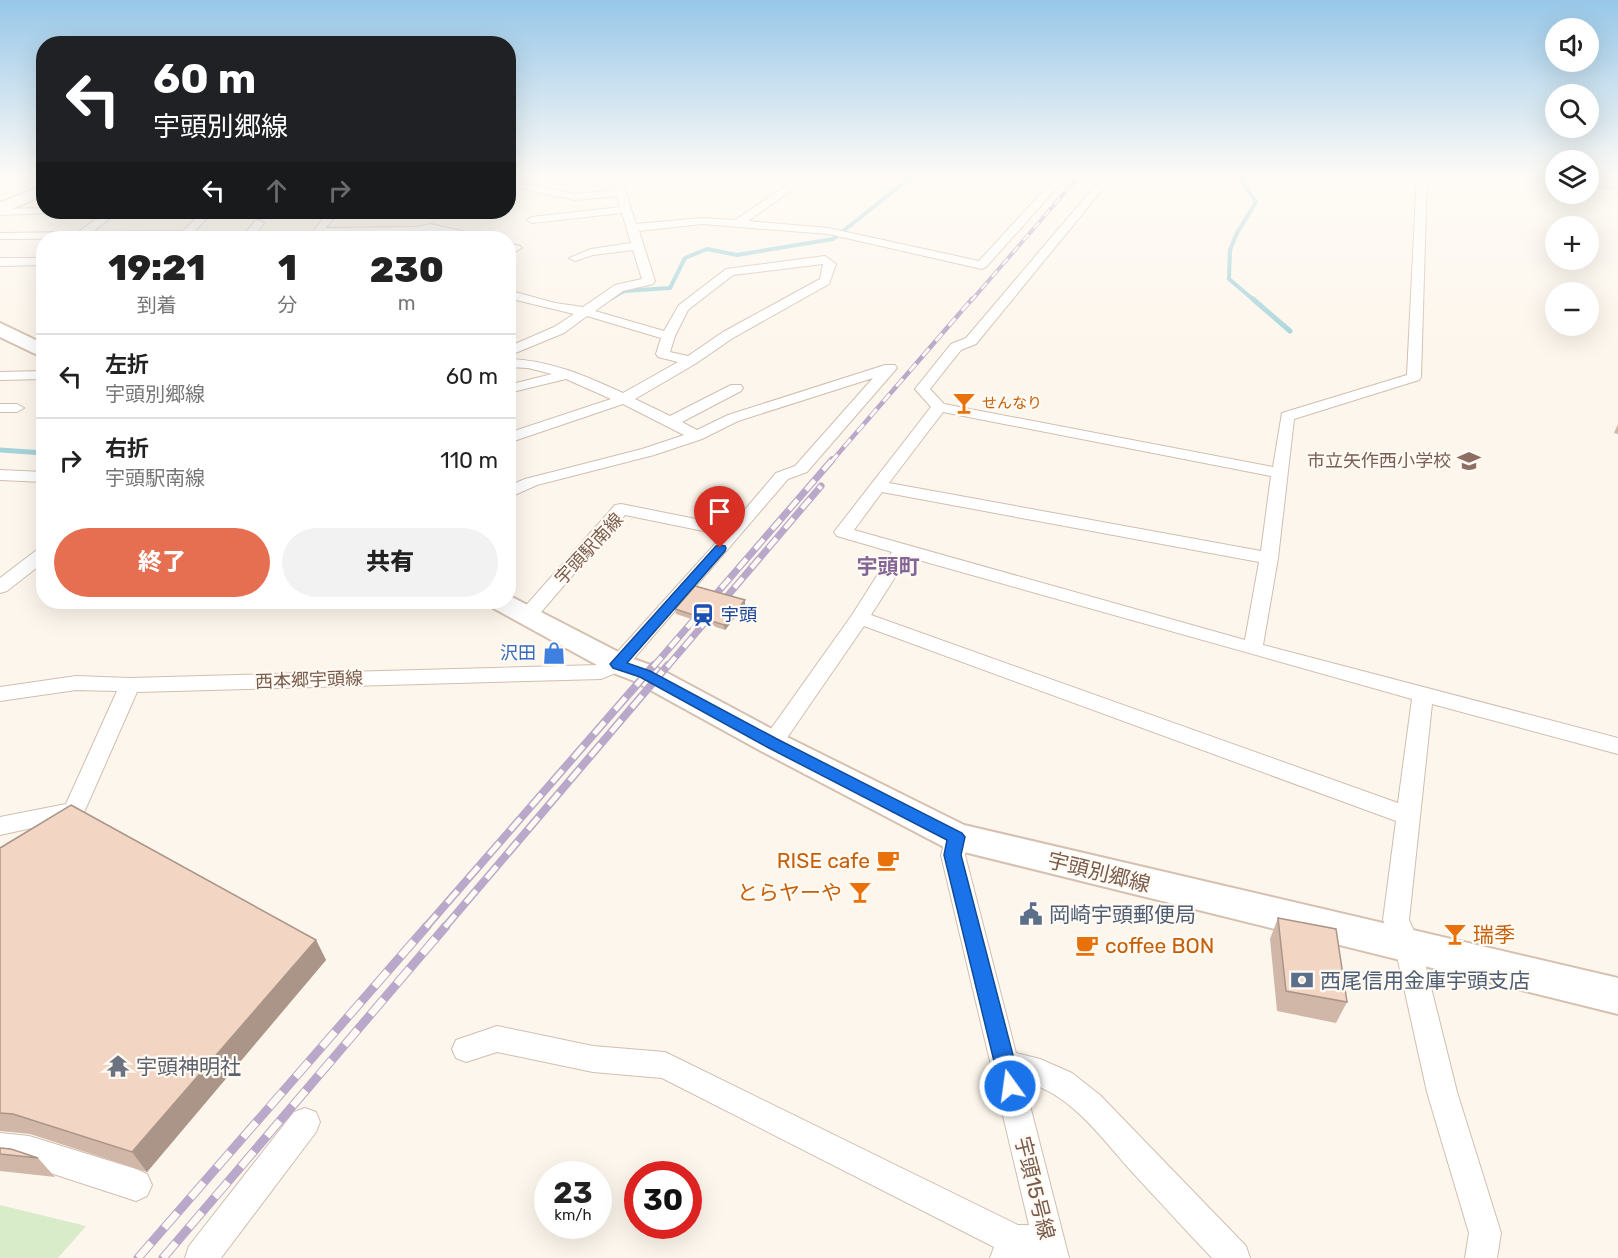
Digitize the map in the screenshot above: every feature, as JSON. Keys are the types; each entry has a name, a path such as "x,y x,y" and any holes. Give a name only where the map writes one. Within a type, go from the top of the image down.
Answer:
{"street":[{"path":"516,349 559,330 583,311 619,288 649,281 634,233"},
{"path":"827,233 982,265 1011,233"},
{"path":"1061,233 971,341 956,347 922,389 939,407 1279,473"},
{"path":"1253,648 1269,558 1287,416 1414,377 1420,233"},
{"path":"0,236 36,236"},
{"path":"575,258 591,252 638,246"},
{"path":"516,435 622,400 690,361 728,335 825,281 830,264 825,260 730,272 683,308 668,336 663,354 690,361"},
{"path":"0,262 36,261"},
{"path":"0,272 15,262"},
{"path":"516,296 554,307 583,311 668,336"},
{"path":"6,336 36,349"},
{"path":"516,363 527,362 569,374 697,436"},
{"path":"516,489 531,482 648,452 697,436 733,417 811,395 890,368 801,469 782,476 735,532 631,669"},
{"path":"516,387 569,374"},
{"path":"0,376 36,375"},
{"path":"669,423 736,388"},
{"path":"939,407 843,532 1253,648 1424,695 1557,727 1618,746"},
{"path":"0,408 17,408"},
{"path":"0,475 36,477"},
{"path":"878,486 1269,558"},
{"name":"宇頭駅南線","path":"528,615 621,509 735,532"},
{"path":"772,743 860,618 903,550"},
{"path":"0,587 36,559"},
{"name":"宇頭別郷線","path":"516,609 956,837 1618,996"},
{"path":"860,618 1409,816"},
{"name":"西本郷宇頭線","path":"0,694 76,683 130,685 601,672 631,669"},
{"path":"0,826 74,811 130,685"},
{"path":"1424,695 1396,920 1408,947 1442,1092 1485,1233 1481,1258"},
{"name":"宇頭15号線","path":"956,837 953,855 1050,1250"},
{"path":"466,1049 497,1039 593,1059 665,1065 1011,1250 1050,1250"},
{"path":"1005,1064 1040,1072 1062,1083 1090,1105 1234,1258"},
{"path":"201,1258 304,1122"},
{"path":"0,1148 29,1150 136,1185"}],"green space":[{"path":"0,1205 86,1226 58,1258 0,1258"}],"building":[{"path":"695,586 745,600 724,625 675,609"},
{"name":"宇頭神明社","path":"71,805 316,940 132,1152 13,1114 0,1113 0,848"},
{"path":"1278,918 1336,929 1347,1002 1286,991"},
{"path":"0,1148 11,1149 38,1158 0,1154"}],"waterway":[{"path":"610,299 624,291 670,288 685,258 707,249 737,255 833,239 841,233"},
{"path":"1237,233 1230,250 1229,279 1255,301"},
{"path":"1253,299 1290,331"},
{"path":"0,450 36,452"}],"railway":[{"path":"971,301 1030,233"},
{"path":"831,462 972,299"},
{"path":"653,667 832,460"},
{"path":"667,667 821,486"},
{"path":"426,927 654,665"},
{"path":"445,927 668,665"},
{"path":"138,1258 427,926"},
{"path":"163,1258 446,926"}],"place":[{"name":"せんなり","path":"964,403"},
{"name":"市立矢作西小学校","path":"1469,461"},
{"name":"宇頭","path":"703,615"},
{"name":"沢田","path":"554,653"},
{"name":"RISE cafe","path":"888,860"},
{"name":"とらヤーや","path":"860,892"},
{"name":"岡崎宇頭郵便局","path":"1031,914"},
{"name":"瑞季","path":"1455,934"},
{"name":"coffee BON","path":"1087,945"},
{"name":"西尾信用金庫宇頭支店","path":"1302,980"},
{"name":"宇頭神明社","path":"118,1066"}],"district":[{"name":"宇頭町","path":"888,566"}],"route":[{"path":"720,548 618,664 645,674 772,743 956,837 953,855 1010,1086"}]}
